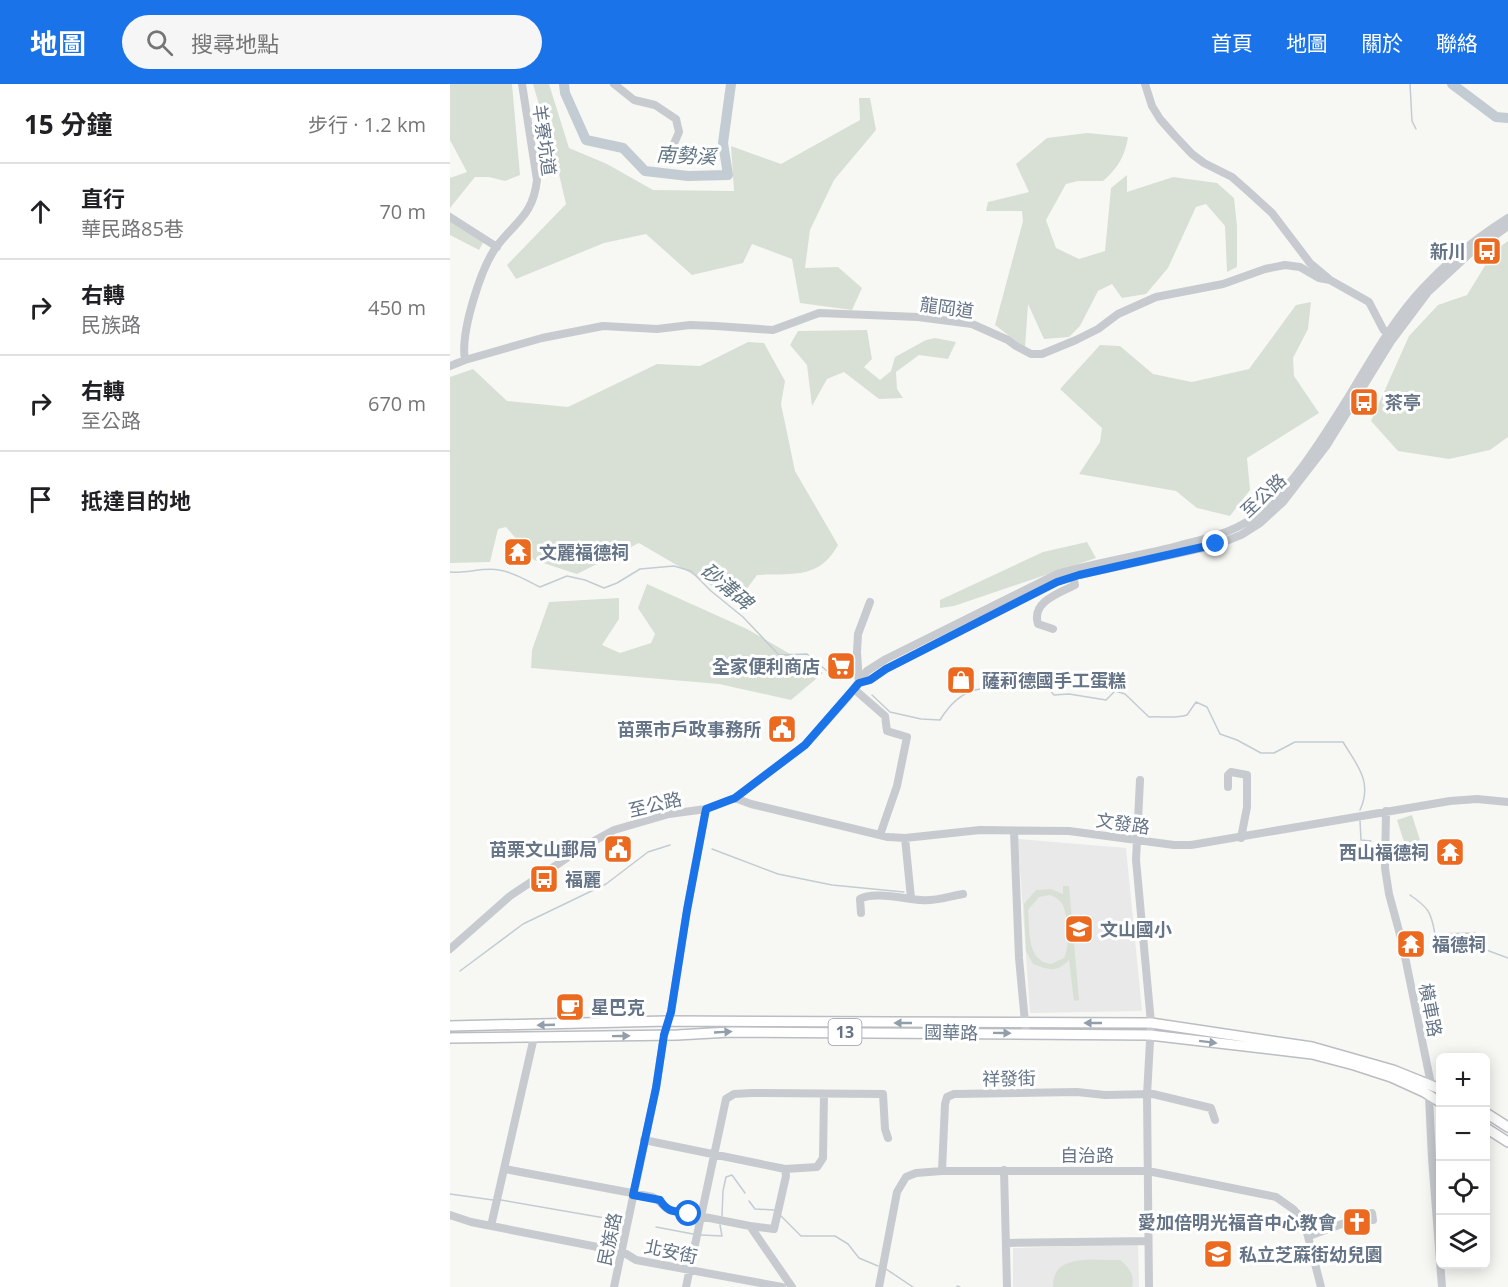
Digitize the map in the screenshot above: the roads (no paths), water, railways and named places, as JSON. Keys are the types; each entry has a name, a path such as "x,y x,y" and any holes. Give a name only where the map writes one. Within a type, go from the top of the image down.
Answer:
{"main road":[{"name":"國華路","path":"450,1026 667,1022 1152,1023 1312,1047 1353,1057 1436,1087"},
{"name":"國華路","path":"450,1038 730,1032 1150,1035 1312,1054 1391,1077 1436,1100"},
{"path":"1490,1116 1508,1127"},
{"path":"1490,1131 1508,1142"}],"street":[{"name":"羊寮坑道","path":"465,360 463,348 473,302 484,272 497,246 527,213 534,201 537,180 522,84"},
{"path":"614,84 634,100 655,105 676,119 679,132 673,146"},
{"path":"1145,84 1152,106 1160,119 1192,154 1204,163 1232,177 1257,199 1272,213 1305,257 1330,279"},
{"path":"450,217 497,246"},
{"path":"1390,337 1423,288 1451,261 1508,218"},
{"path":"1390,337 1428,292 1469,254 1508,226"},
{"name":"龍岡道","path":"450,366 542,338 603,326 657,329 698,325 773,330 819,313 918,317 972,324 1003,337 1031,354 1042,354 1083,337 1118,314 1156,297 1223,284 1265,268 1285,265 1300,267 1319,278 1330,279 1369,302 1390,337"},
{"name":"至公路","path":"450,949 510,896 604,835 626,825 669,814 706,809 735,798 805,745 867,671 886,659 1057,582 1210,538 1234,529 1254,517 1280,499 1324,443 1390,337"},
{"name":"至公路","path":"999,607 1057,574 1089,565 1144,558"},
{"path":"1053,629 1038,624 1037,610 1047,600 1074,585 1073,577"},
{"path":"870,602 858,634 856,686 885,716 887,731 907,737 897,786 880,835"},
{"path":"1228,787 1228,776 1231,772 1247,775 1247,807 1241,838"},
{"path":"1140,780 1137,888 1152,1023 1147,1095 1149,1287"},
{"name":"文發路","path":"735,798 751,804 880,835 905,838 980,830 1069,831 1191,845 1450,801 1477,799 1508,802"},
{"name":"民族路","path":"614,1287 656,1088 664,1035 671,1012 706,809"},
{"name":"橫車路","path":"1386,812 1385,868 1389,894 1402,942 1431,1084 1429,1097 1442,1287"},
{"path":"1014,831 1019,958 1026,1033"},
{"path":"905,838 911,898"},
{"path":"861,913 860,899 867,894 922,901 963,894"},
{"path":"491,1226 534,1037"},
{"name":"祥發街","path":"942,1171 945,1104 947,1097 954,1094 1077,1092 1105,1095 1153,1094 1211,1108 1215,1120"},
{"path":"686,1287 726,1099 734,1094 883,1094 885,1129 888,1138"},
{"path":"644,1140 785,1169 817,1167 823,1158 824,1094"},
{"path":"505,1169 653,1197 660,1200 664,1208 669,1210 774,1229 786,1176 785,1169"},
{"path":"1004,1170 1007,1287"},
{"name":"自治路","path":"879,1287 900,1185 906,1177 916,1173 942,1171 1004,1170 1148,1171 1276,1197 1293,1209 1304,1221 1321,1287"},
{"path":"1309,1236 1372,1213 1373,1220"},
{"name":"北安街","path":"450,1215 491,1226 623,1252 636,1260 782,1287"},
{"path":"750,1226 792,1287"},
{"path":"1006,1243 1148,1241"}],"waterway":[{"name":"南勢溪","path":"564,84 565,93 586,140 623,148 645,171 688,176 728,175 723,143 731,84"},
{"path":"1410,84 1412,121 1416,129"},
{"name":"南勢溪","path":"1452,84 1496,117 1508,118"},
{"name":"砂溝碑","path":"450,572 499,570 540,587 567,576 604,588 640,569 674,566 691,571 743,617 779,655 807,654 833,676"},
{"name":"砂溝碑","path":"872,695 890,712 921,719 940,720 955,702 970,692 979,689 1004,688 1031,676 1038,676 1054,695 1069,694 1106,700 1115,691 1125,694 1149,717 1187,715 1196,702 1207,707 1220,734 1261,753 1274,753 1295,742 1343,742 1362,774 1365,791 1360,810"},
{"name":"砂溝碑","path":"1360,821 1361,840 1371,841"},
{"name":"砂溝碑","path":"1391,843 1395,854"},
{"path":"460,971 523,924 606,884 648,852 670,845"},
{"path":"712,849 778,874 832,885 904,892"},
{"name":"砂溝碑","path":"1410,895 1428,911 1435,934 1475,933 1481,948 1508,958"},
{"path":"722,1216 726,1177 732,1175 745,1193"},
{"path":"450,1194 493,1200"},
{"path":"501,1200 622,1221"},
{"path":"749,1201 755,1209 774,1210"},
{"path":"780,1215 801,1236 835,1236 848,1244 859,1258 878,1266"},
{"path":"701,1235 722,1236 720,1225"},
{"path":"656,1227 693,1234"},
{"path":"886,1269 913,1287"}],"place":[{"name":"新川","path":"1487,251"},
{"name":"茶亭","path":"1364,402"},
{"name":"文麗福德祠","path":"518,552"},
{"name":"全家便利商店","path":"841,666"},
{"name":"薩莉德國手工蛋糕","path":"961,680"},
{"name":"苗栗市戶政事務所","path":"782,729"},
{"name":"苗栗文山郵局","path":"618,849"},
{"name":"西山福德祠","path":"1450,852"},
{"name":"福麗","path":"544,879"},
{"name":"文山國小","path":"1079,929"},
{"name":"福德祠","path":"1411,944"},
{"name":"星巴克","path":"570,1007"},
{"name":"愛加倍明光福音中心教會","path":"1357,1222"},
{"name":"私立芝蔴街幼兒園","path":"1218,1254"}]}
